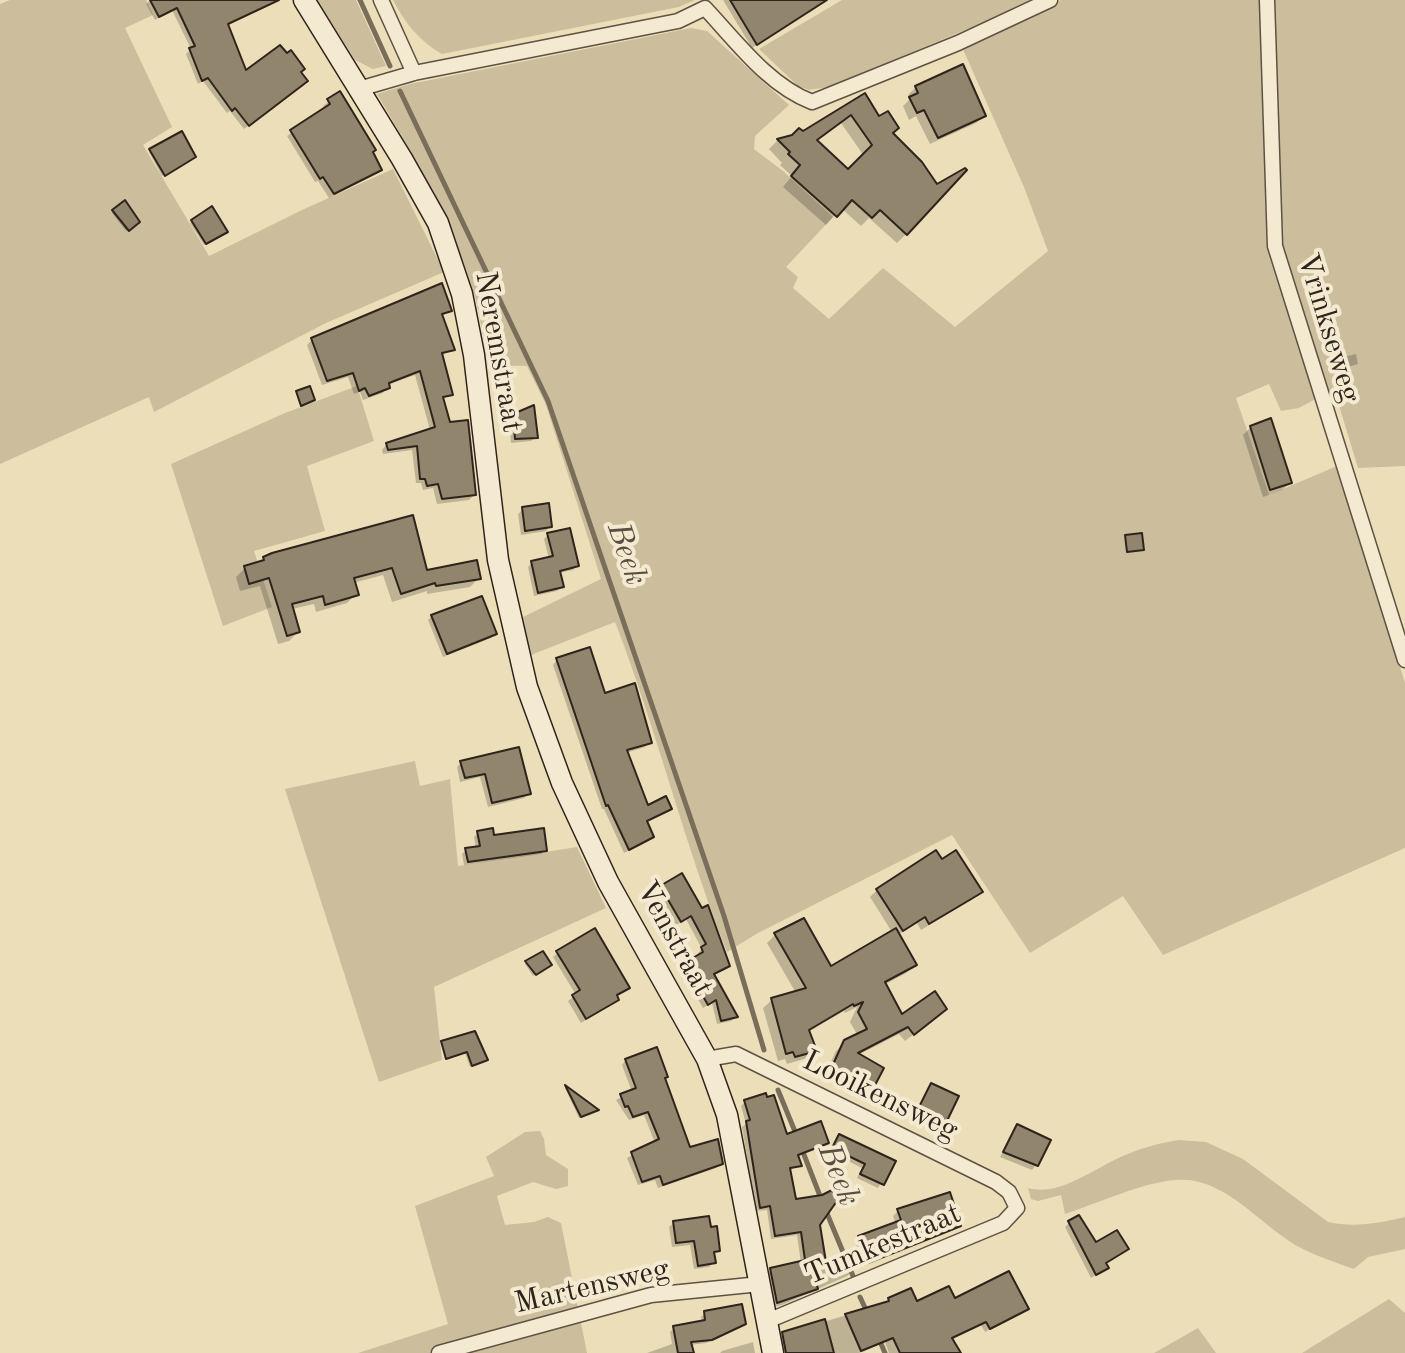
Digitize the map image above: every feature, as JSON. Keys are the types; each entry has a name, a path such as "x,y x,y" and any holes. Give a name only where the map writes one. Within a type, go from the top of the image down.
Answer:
{"street":[{"name":"Neremstraat","path":"304,0 438,223 462,294 474,355 498,560"},
{"path":"381,0 414,73"},
{"path":"359,89 414,73 678,21 705,4 758,64 792,95 812,102 958,43 1050,0"},
{"name":"Vrinkseweg","path":"1267,0 1275,246 1405,660"},
{"name":"Venstraat","path":"498,560 527,687 562,783 608,882 707,1059 727,1115 773,1353"},
{"name":"Looikensweg","path":"707,1059 736,1054 996,1182 1009,1192 1017,1208"},
{"name":"Tumkestraat","path":"765,1322 1003,1223 1017,1208"},
{"name":"Martensweg","path":"439,1353 651,1295 760,1284"}],"shaded area":[{"path":"10,0 146,0 153,15 125,28 172,127 143,145 209,256 393,169 444,272 326,323 154,412 149,397 0,464 0,4"},
{"path":"317,0 356,0 386,66 373,69 355,60"},
{"path":"393,0 695,0 679,7 442,54 413,31"},
{"path":"842,0 1029,0 1030,3 828,87 809,90 798,86 759,49"},
{"path":"1061,0 1405,0 1405,466 1358,468 1334,389 1299,408 1281,411 1269,384 1236,398 1269,495 1337,466 1405,683 1405,848 1163,955 1123,896 1030,953 952,835 758,933 727,952 615,622 531,655 521,618 601,579 546,405 527,366 489,365 475,297 453,237 417,164 377,94 410,84 691,28 707,31 789,105 755,136 754,149 833,217 786,267 798,277 793,288 829,319 883,268 955,327 1048,251 1024,187 962,47"},
{"path":"357,386 374,441 307,466 325,531 254,551 272,607 223,626 171,464 285,413"},
{"path":"415,761 420,786 450,779 458,866 577,847 606,908 434,987 442,1060 379,1082 285,789"},
{"path":"540,1131 546,1155 568,1169 568,1186 556,1189 533,1182 497,1196 505,1225 548,1217 561,1223 587,1353 358,1353 448,1324 415,1206 494,1176 486,1157 525,1132"},
{"path":"1179,1140 1206,1142 1243,1159 1328,1222 1357,1225 1405,1217 1405,1249 1368,1257 1354,1269 1303,1249 1227,1194 1194,1181 1176,1180 1150,1185 1065,1214 1061,1195 1038,1201 1031,1199 1028,1188 1040,1190 1064,1185 1130,1153"},
{"path":"1389,1299 1405,1313 1405,1353 1302,1353"},
{"path":"1198,1328 1216,1353 1154,1353"}],"building":[{"path":"150,0 279,0 228,24 246,70 280,45 287,53 291,50 305,69 301,72 308,81 249,126 235,108 232,111 208,78 202,81 189,48 195,46 177,8 159,17"},
{"path":"730,0 827,0 757,45"},
{"path":"963,64 986,116 938,138 924,110 917,113 909,97 918,93 915,86"},
{"path":"340,91 376,150 373,152 382,170 334,194 323,177 320,179 290,130 330,104 327,99"},
{"path":"865,93 879,116 888,111 899,128 893,133 922,162 937,184 965,168 967,170 907,235 880,210 872,218 852,200 837,217 791,176 800,165 777,139 792,135 799,128 803,131","holes":["851,115 872,145 848,169 817,140"]},
{"path":"182,131 196,157 165,176 149,149"},
{"path":"125,200 140,222 129,231 112,210"},
{"path":"212,206 228,232 206,244 191,220"},
{"path":"442,283 452,311 442,314 455,350 442,353 453,395 443,397 450,422 468,420 476,495 442,499 438,484 427,486 425,479 420,479 417,446 388,450 386,443 435,427 420,371 389,383 390,388 369,396 365,388 359,391 353,373 327,381 311,338"},
{"path":"310,386 315,400 301,406 296,391"},
{"path":"534,405 538,438 515,439 513,414"},
{"path":"1271,418 1292,483 1270,490 1250,426"},
{"path":"549,503 552,527 525,531 522,507"},
{"path":"413,515 427,570 477,560 481,579 436,586 435,583 401,594 392,568 354,578 359,595 325,605 323,596 292,604 300,632 287,636 269,578 249,584 244,566 264,560 263,557 272,553"},
{"path":"570,528 579,566 560,571 564,587 538,593 531,561 553,556 547,533"},
{"path":"1142,533 1144,550 1127,552 1125,535"},
{"path":"482,596 497,634 447,654 431,615"},
{"path":"590,647 605,693 635,683 652,743 627,750 648,805 666,796 672,809 647,821 654,837 629,850 606,806 556,658"},
{"path":"519,747 531,794 492,803 485,774 465,778 460,761"},
{"path":"493,828 494,835 544,828 547,851 468,862 465,848 480,846 477,831"},
{"path":"936,850 942,859 956,850 983,892 929,924 925,917 903,931 876,889"},
{"path":"682,873 702,908 708,905 730,966 714,974 738,1017 721,1021 716,1000 708,1005 684,963 703,952 701,947 706,944 691,916 681,922 660,886"},
{"path":"804,918 831,966 896,928 917,965 885,982 902,1014 935,991 947,1009 914,1035 908,1027 858,1053 884,1068 873,1089 831,1069 844,1040 867,1029 858,1012 863,1002 853,1004 809,1030 817,1051 795,1057 793,1052 786,1054 771,998 806,988 774,933"},
{"path":"595,928 630,988 617,995 619,1000 586,1019 572,995 580,990 556,951"},
{"path":"543,951 552,965 536,975 525,961"},
{"path":"475,1031 488,1060 472,1066 467,1052 446,1059 441,1041"},
{"path":"657,1047 690,1147 718,1139 723,1164 663,1185 660,1176 642,1182 631,1152 659,1139 648,1112 633,1117 620,1094 636,1088 625,1059"},
{"path":"931,1083 959,1096 945,1125 917,1111"},
{"path":"565,1085 599,1110 581,1117"},
{"path":"766,1093 767,1097 774,1095 787,1134 821,1121 829,1143 798,1155 802,1166 790,1168 796,1199 822,1195 832,1190 837,1201 820,1225 826,1262 812,1267 818,1289 777,1303 770,1268 805,1260 801,1232 775,1236 770,1206 760,1208 746,1121 750,1120 744,1100"},
{"path":"1017,1124 1051,1140 1038,1166 1003,1152"},
{"path":"839,1134 896,1161 884,1185 860,1174 865,1164 832,1148"},
{"path":"950,1192 961,1226 868,1263 858,1236 901,1220 897,1209"},
{"path":"1079,1215 1096,1242 1117,1230 1129,1249 1106,1263 1109,1268 1096,1275 1068,1221"},
{"path":"709,1216 711,1227 717,1226 720,1251 714,1252 716,1263 698,1266 694,1241 676,1243 673,1221"},
{"path":"1009,1271 1029,1309 990,1329 986,1322 952,1338 961,1353 900,1353 893,1338 861,1351 845,1314 889,1301 888,1298 911,1288 917,1301 949,1286 955,1298"},
{"path":"742,1304 746,1324 712,1340 691,1342 694,1353 678,1353 673,1326 705,1320 704,1311"},
{"path":"825,1319 834,1353 786,1353 782,1332"}],"waterway":[{"name":"Beek","path":"360,0 390,66"},
{"name":"Beek","path":"400,91 548,401 724,916 764,1050"},
{"name":"Beek","path":"778,1090 796,1134"},
{"name":"Beek","path":"801,1147 822,1201"},
{"name":"Beek","path":"826,1211 853,1276"},
{"name":"Beek","path":"860,1297 867,1312"},
{"name":"Beek","path":"879,1339 885,1353"}]}
